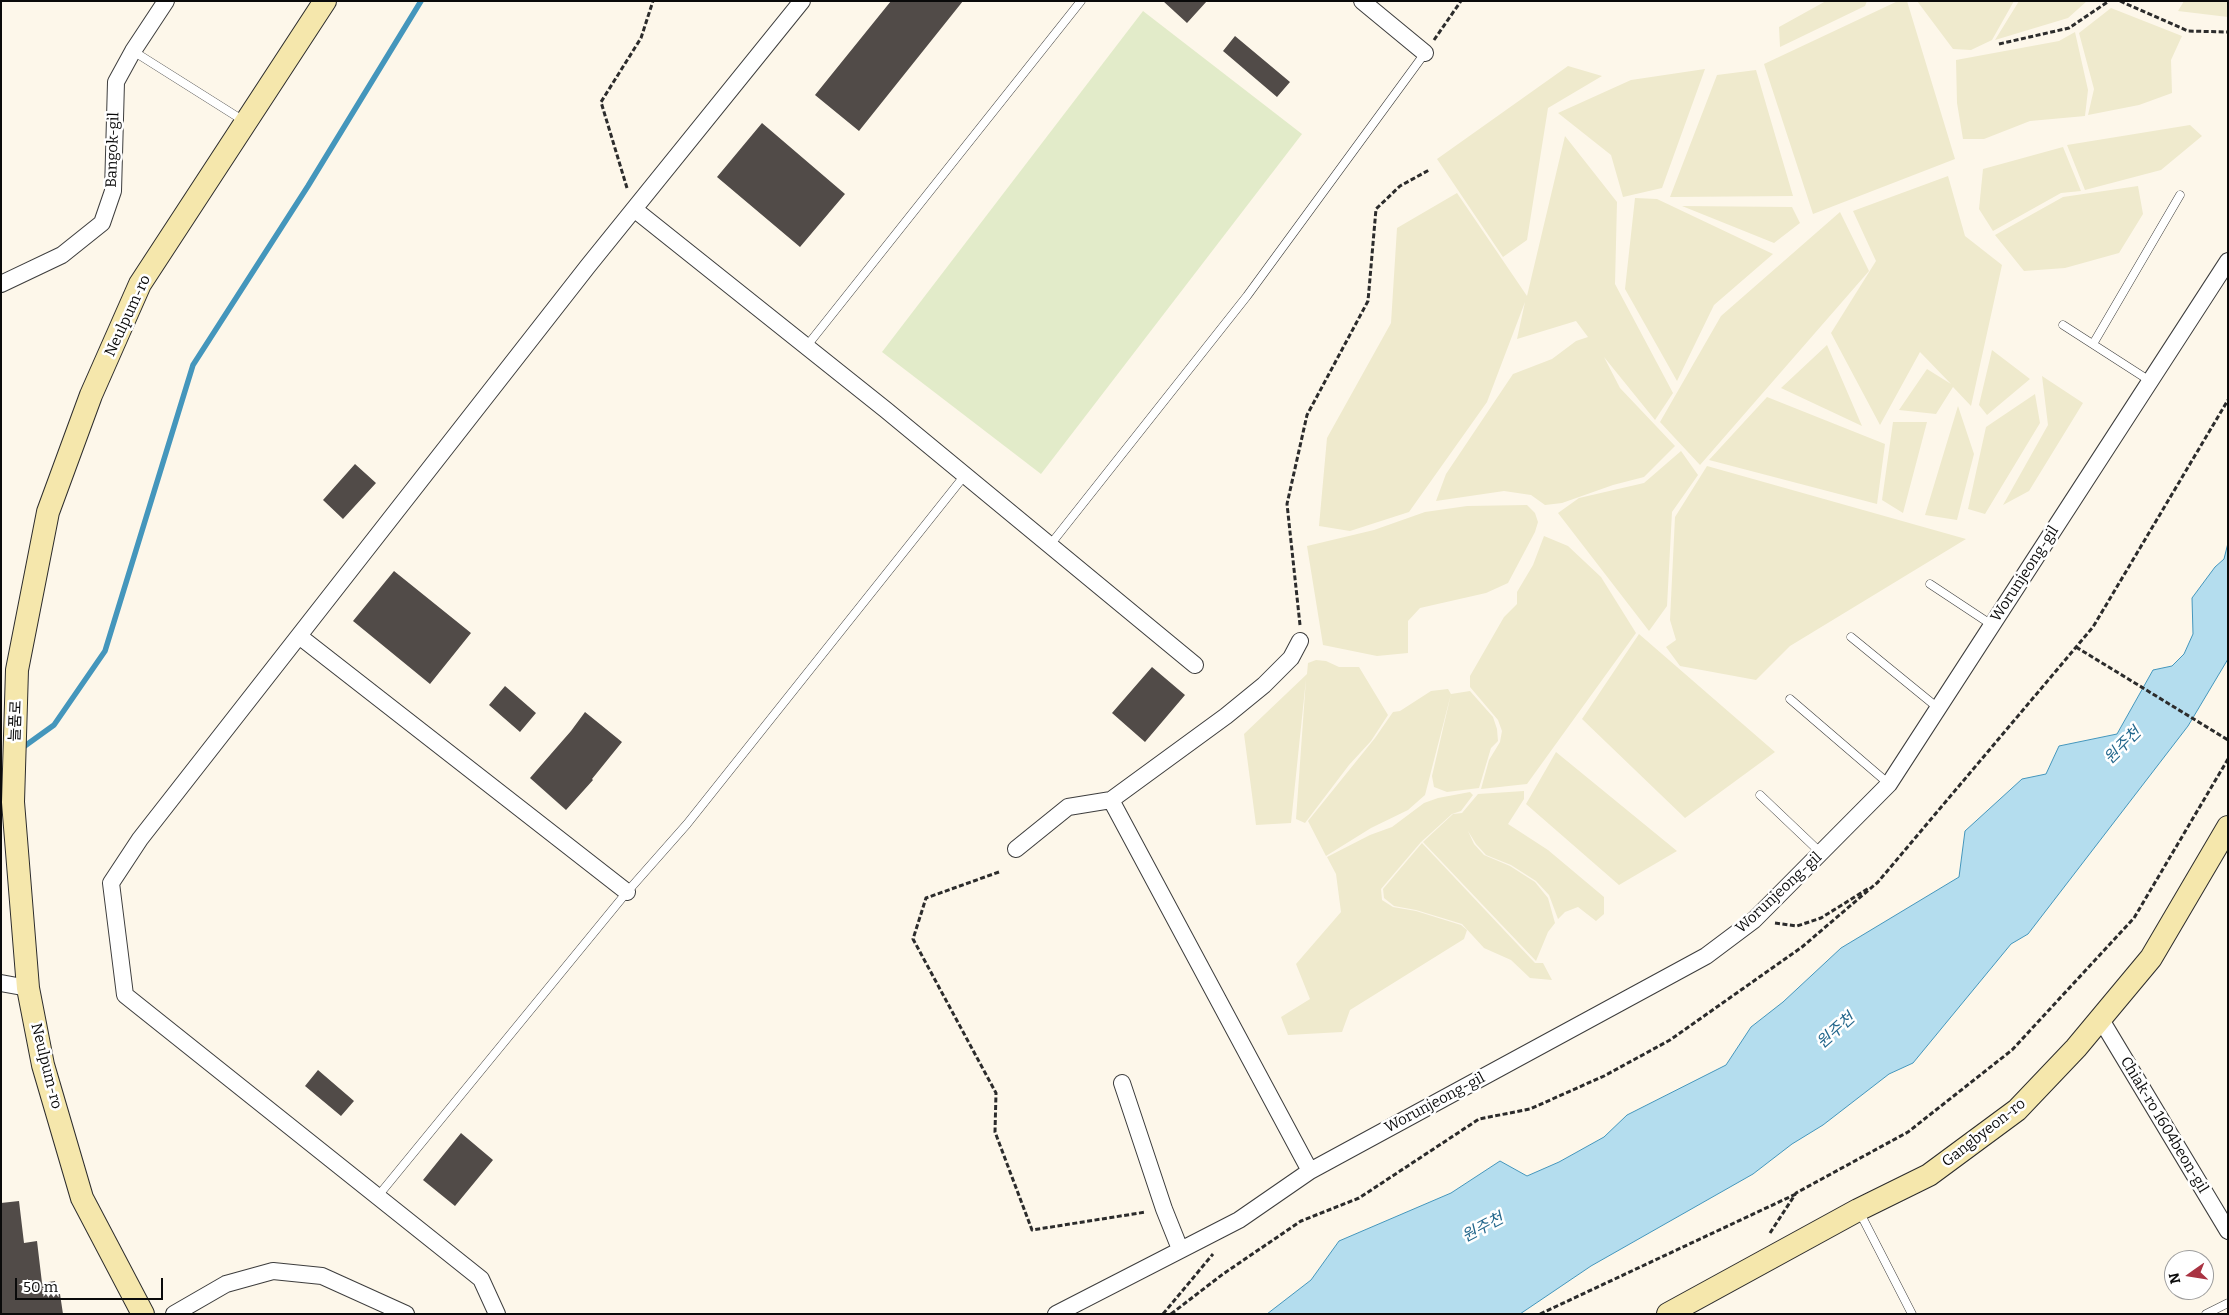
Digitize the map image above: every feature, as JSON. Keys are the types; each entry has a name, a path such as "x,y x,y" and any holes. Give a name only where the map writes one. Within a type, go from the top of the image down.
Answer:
{"street":[{"name":"Bangok-gil","path":"1,284 62,255 102,223 113,191 116,82 133,51 166,1"},
{"name":"Neulpum-ro","path":"18,670 48,512 91,395 140,284 324,1"},
{"path":"497,1314 481,1279 125,995 111,883 140,839 299,636 634,209 802,1"},
{"path":"1362,1 1425,53"},
{"path":"634,209 806,346 1195,665"},
{"name":"Worunjeong-gil","path":"1056,1314 1239,1220 1310,1171 1706,956 1754,920 1889,784 2228,261"},
{"path":"299,636 627,892"},
{"path":"1016,849 1068,807 1111,800 1226,716 1264,685 1291,658 1300,641"},
{"name":"늘품로","path":"13,802 18,670"},
{"path":"1111,800 1310,1171"},
{"name":"Neulpum-ro","path":"13,802 28,988 43,1065 82,1198 142,1314"},
{"name":"Gangbyeon-ro","path":"1668,1314 1858,1210 1929,1175 2017,1110 2076,1048 2151,958 2228,827"},
{"path":"1,983 28,988"},
{"name":"Chiak-ro 1604beon-gil","path":"2100,1018 2228,1231"},
{"path":"1122,1083 1164,1210 1180,1249"},
{"path":"174,1314 226,1284 273,1271 322,1276 406,1314"}],"lane":[{"path":"806,346 1081,1"},
{"path":"133,51 246,122"},
{"path":"1050,546 1247,296 1425,53"},
{"path":"2093,344 2180,195"},
{"path":"2064,325 2150,381"},
{"path":"378,1196 627,892 688,824 965,476"},
{"path":"1930,584 1992,625"},
{"path":"1851,637 1938,708"},
{"path":"1790,699 1889,784"},
{"path":"1760,795 1821,853"},
{"path":"1858,1210 1912,1314"},
{"path":"2206,1314 2228,1303"}],"path":[{"path":"634,209 601,102 641,38 653,1"},
{"path":"1425,53 1461,1"},
{"path":"1999,44 2069,28 2109,1"},
{"path":"2120,1 2188,30 2228,32"},
{"path":"1300,641 1300,617 1287,504 1307,416 1368,301 1376,209 1400,186 1428,170"},
{"path":"2076,647 2228,740"},
{"path":"1540,1314 1796,1193 1908,1132 2012,1050 2134,918 2228,759"},
{"path":"999,872 926,898 913,939 996,1093 995,1132 1032,1230 1164,1210"},
{"path":"1754,920 1797,926 1821,918 1878,882"},
{"path":"1766,1240 1796,1193"},
{"path":"1163,1314 1216,1250"}],"shaded area":[{"path":"1826,1 1867,1 1865,6 1780,47 1779,27"},
{"path":"1898,1 1907,1 1955,159 1813,214 1764,64"},
{"path":"1917,1 2014,1 1992,40 1971,50 1953,49"},
{"path":"2019,1 2087,1 2068,18 1995,40"},
{"path":"2184,1 2228,1 2228,17 2178,11"},
{"path":"2111,8 2182,36 2171,60 2172,93 2139,105 2088,115 2094,89 2079,33"},
{"path":"2075,32 2088,90 2085,116 2030,121 1984,139 1963,139 1957,103 1956,60 2059,41"},
{"path":"1568,66 1602,76 1548,108 1527,240 1503,257 1437,159"},
{"path":"1705,69 1662,188 1623,197 1611,155 1558,113 1631,80"},
{"path":"1756,70 1793,196 1670,197 1717,75"},
{"path":"2190,125 2202,136 2161,170 2085,190 2067,145"},
{"path":"1565,136 1617,202 1615,284 1673,393 1655,420 1604,357 1620,388 1675,446 1644,477 1613,485 1562,503 1545,505 1531,495 1504,491 1436,501 1446,474 1513,374 1552,359 1576,341 1588,337 1576,321 1517,339 1525,302 1487,402 1409,512 1350,531 1319,526 1327,438 1391,323 1397,228 1457,193 1527,296"},
{"path":"2063,147 2081,191 2061,193 1993,231 1979,209 1983,169"},
{"path":"1948,176 1965,236 2002,265 1971,406 1953,387 1936,414 1899,410 1927,369 1951,384 1920,352 1880,425 1831,333 1876,261 1853,211"},
{"path":"2138,186 2143,214 2119,253 2065,268 2024,271 1995,235 2063,197"},
{"path":"1635,198 1657,199 1773,254 1714,305 1677,381 1625,289"},
{"path":"1682,206 1792,207 1800,223 1774,243"},
{"path":"1840,212 1869,271 1700,465 1660,422 1721,316"},
{"path":"1827,345 1862,426 1781,388"},
{"path":"1992,350 2030,379 1987,415 1979,405"},
{"path":"2042,376 2083,403 2029,491 2003,505 2048,425"},
{"path":"2035,394 2040,423 1985,514 1968,509 1986,427"},
{"path":"1767,397 1885,444 1877,504 1709,460"},
{"path":"1958,406 1974,454 1957,520 1925,515"},
{"path":"1893,422 1927,422 1903,513 1882,500"},
{"path":"1681,451 1698,475 1672,512 1667,606 1649,631 1558,513 1579,498 1644,483"},
{"path":"1707,466 1966,539 1790,646 1756,680 1680,666 1666,647 1676,640 1670,620 1675,517"},
{"path":"1527,505 1535,513 1538,522 1535,532 1508,583 1486,593 1420,608 1408,621 1408,653 1377,656 1323,645 1307,546 1374,530 1425,512 1467,506"},
{"path":"1544,536 1568,546 1601,577 1636,633 1527,784 1481,789 1489,760 1500,742 1502,731 1498,720 1470,687 1470,676 1504,617 1517,604 1517,592 1533,565"},
{"path":"1639,634 1775,752 1685,818 1582,719"},
{"path":"1316,660 1326,661 1339,667 1359,667 1388,715 1371,741 1349,765 1305,823 1296,819 1306,679 1291,823 1256,825 1244,734 1307,674 1308,663"},
{"path":"1448,689 1451,694 1425,795 1408,810 1371,828 1326,856 1308,821 1375,738 1393,712 1400,711 1431,691"},
{"path":"1470,691 1493,717 1498,741 1491,748 1479,788 1447,792 1434,787 1432,776 1451,694"},
{"path":"1556,752 1677,851 1619,885 1526,804"},
{"path":"1524,791 1524,799 1508,824 1548,850 1604,897 1604,914 1596,921 1578,907 1565,912 1558,919 1549,895 1536,881 1511,865 1486,855 1468,831 1474,844 1484,855 1510,866 1535,882 1548,898 1555,923 1548,932 1536,961 1423,842 1453,814 1462,813 1478,794"},
{"path":"1470,792 1473,795 1461,811 1452,814 1421,842 1381,889 1382,900 1393,907 1416,911 1461,925 1467,930 1464,939 1350,1010 1342,1032 1288,1035 1281,1017 1310,999 1296,964 1341,912 1336,874 1327,857 1370,835 1392,827 1424,803 1438,798"},
{"path":"1422,843 1535,963 1543,963 1552,980 1530,978 1511,960 1484,948 1462,924 1416,910 1394,906 1384,898 1383,889"}],"green space":[{"path":"1143,11 1302,134 1041,474 882,352"}],"water":[{"name":"원주천","path":"2228,543 2228,659 2188,726 2028,934 2011,944 1913,1063 1889,1074 1823,1125 1792,1144 1753,1174 1591,1266 1520,1314 1267,1314 1311,1280 1339,1241 1451,1193 1500,1161 1527,1176 1559,1162 1604,1137 1627,1115 1726,1065 1751,1027 1783,1002 1841,948 1959,877 1965,831 2022,779 2046,774 2059,746 2117,734 2153,670 2172,666 2184,654 2193,634 2192,598 2215,567 2224,559"}],"building":[{"path":"891,1 963,1 859,131 815,95"},
{"path":"1163,1 1207,1 1187,23"},
{"path":"1235,36 1290,82 1277,97 1223,51"},
{"path":"762,123 845,194 800,247 717,177"},
{"path":"355,464 376,483 343,519 323,500"},
{"path":"394,571 471,633 430,684 353,621"},
{"path":"1152,667 1185,695 1145,742 1112,713"},
{"path":"505,686 536,713 520,732 489,705"},
{"path":"585,712 622,742 593,780 566,810 530,778"},
{"path":"318,1070 354,1101 341,1116 305,1086"},
{"path":"461,1133 493,1160 455,1206 423,1180"},
{"path":"19,1201 24,1243 37,1241 42,1283 55,1281 57,1294 60,1294 63,1314 1,1314 1,1203"}],"waterway":[{"path":"22,748 54,725 105,651 193,365 308,186 421,1"}]}
